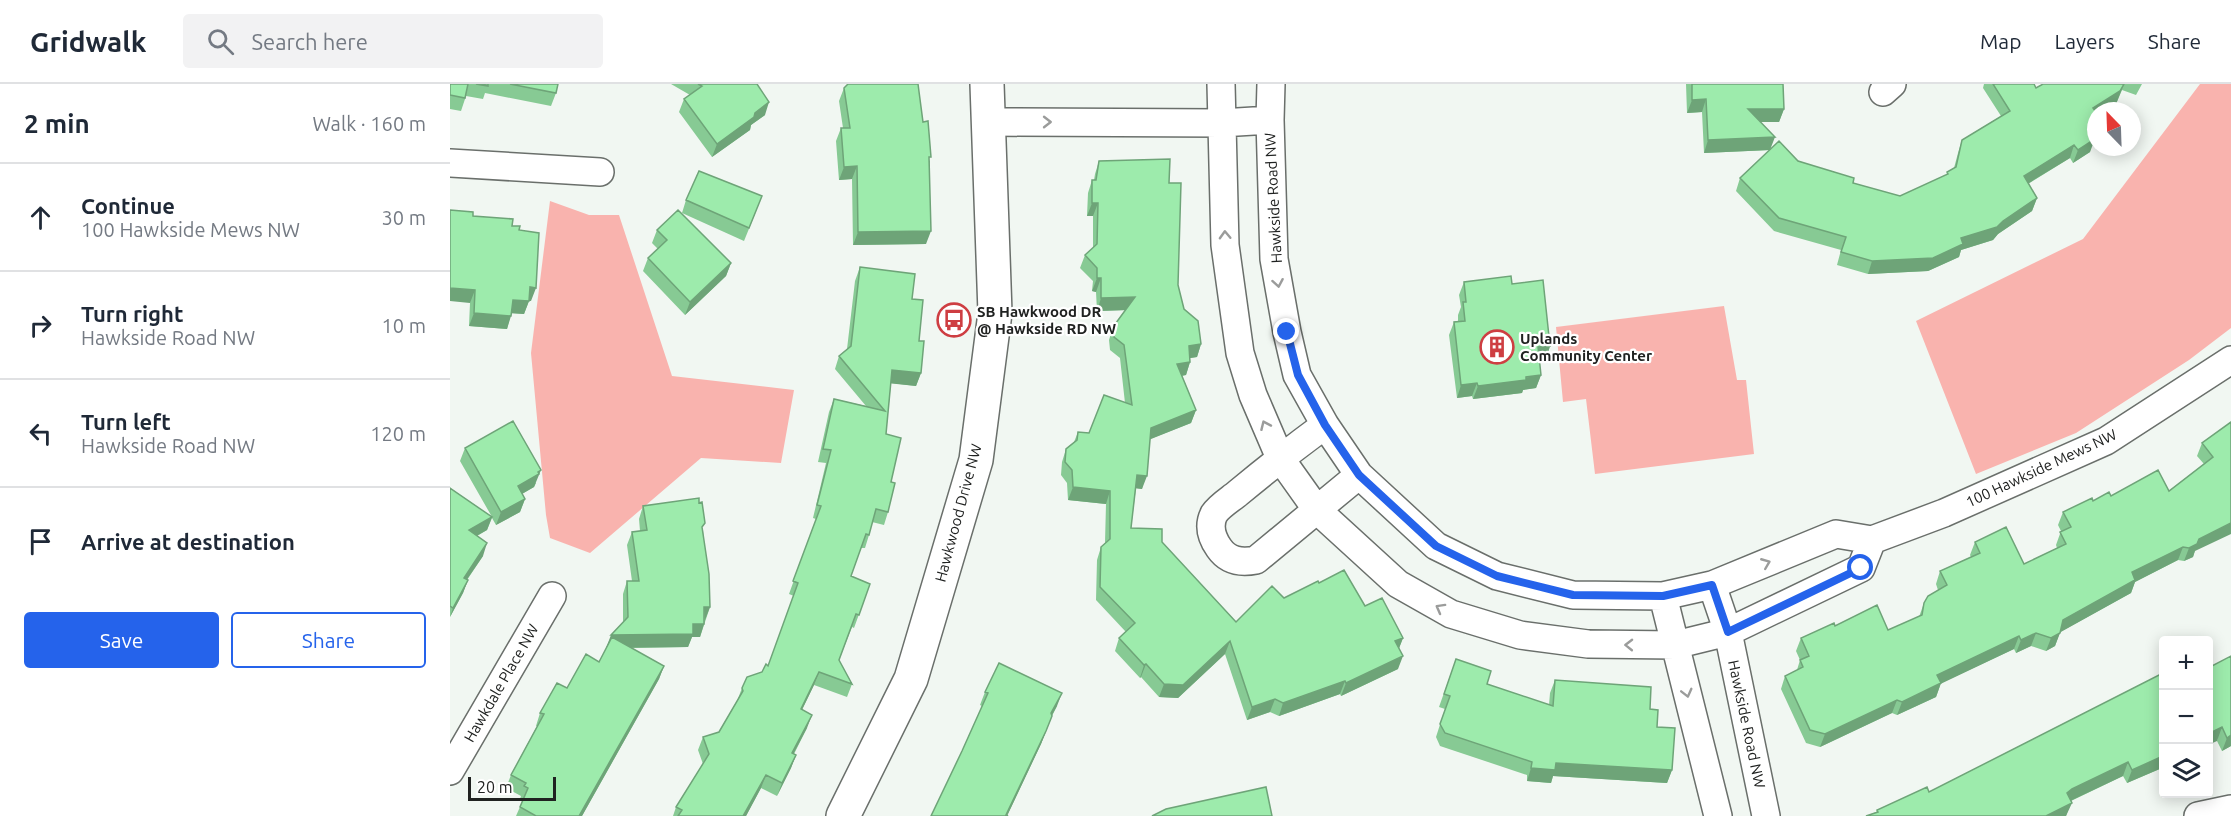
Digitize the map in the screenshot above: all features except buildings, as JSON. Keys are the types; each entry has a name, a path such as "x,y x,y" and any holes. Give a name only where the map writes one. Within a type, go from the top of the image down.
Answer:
{"street":[{"name":"Hawkwood Drive NW","path":"843,816 911,679 976,460 995,313 987,84"},
{"path":"1221,84 1225,245 1240,353 1253,395 1280,458 1317,510 1398,584 1452,614 1520,635 1588,644 1675,645 1728,632 1861,568 1872,540 1836,534 1712,585"},
{"path":"1270,120 1271,84"},
{"name":"Hawkside Road NW","path":"989,122 1221,123 1270,120 1274,259 1287,332 1298,375 1325,425 1359,475 1436,546 1497,576 1573,595 1663,596 1712,585 1728,632 1766,816"},
{"path":"450,163 600,172"},
{"name":"100 Hawkside Mews NW","path":"1872,540 1944,513 2106,441 2231,360"},
{"path":"1325,425 1280,458 1215,512 1210,526 1215,542 1223,553 1233,560 1245,562 1256,560 1359,475"},
{"name":"Hawkdale Place NW","path":"450,771 552,596"},
{"path":"1663,596 1718,816"},
{"path":"2198,816 2231,809"}],"shaded area":[{"path":"2200,84 2231,84 2231,328 2189,360 2076,433 1976,474 1916,321 2083,239"},
{"path":"550,201 589,215 619,215 672,376 794,390 781,463 701,458 590,553 550,538 546,515 531,353"},
{"path":"1724,306 1737,380 1746,380 1754,454 1595,474 1586,399 1563,402 1556,327"}],"place":[{"name":"SB Hawkwood DR @ Hawkside RD NW","path":"954,320"},
{"name":"Uplands Community Center","path":"1497,347"}],"route":[{"path":"1287,332 1298,375 1325,425 1359,475 1436,546 1497,576 1573,595 1663,596 1712,585 1728,632 1861,568"}]}
